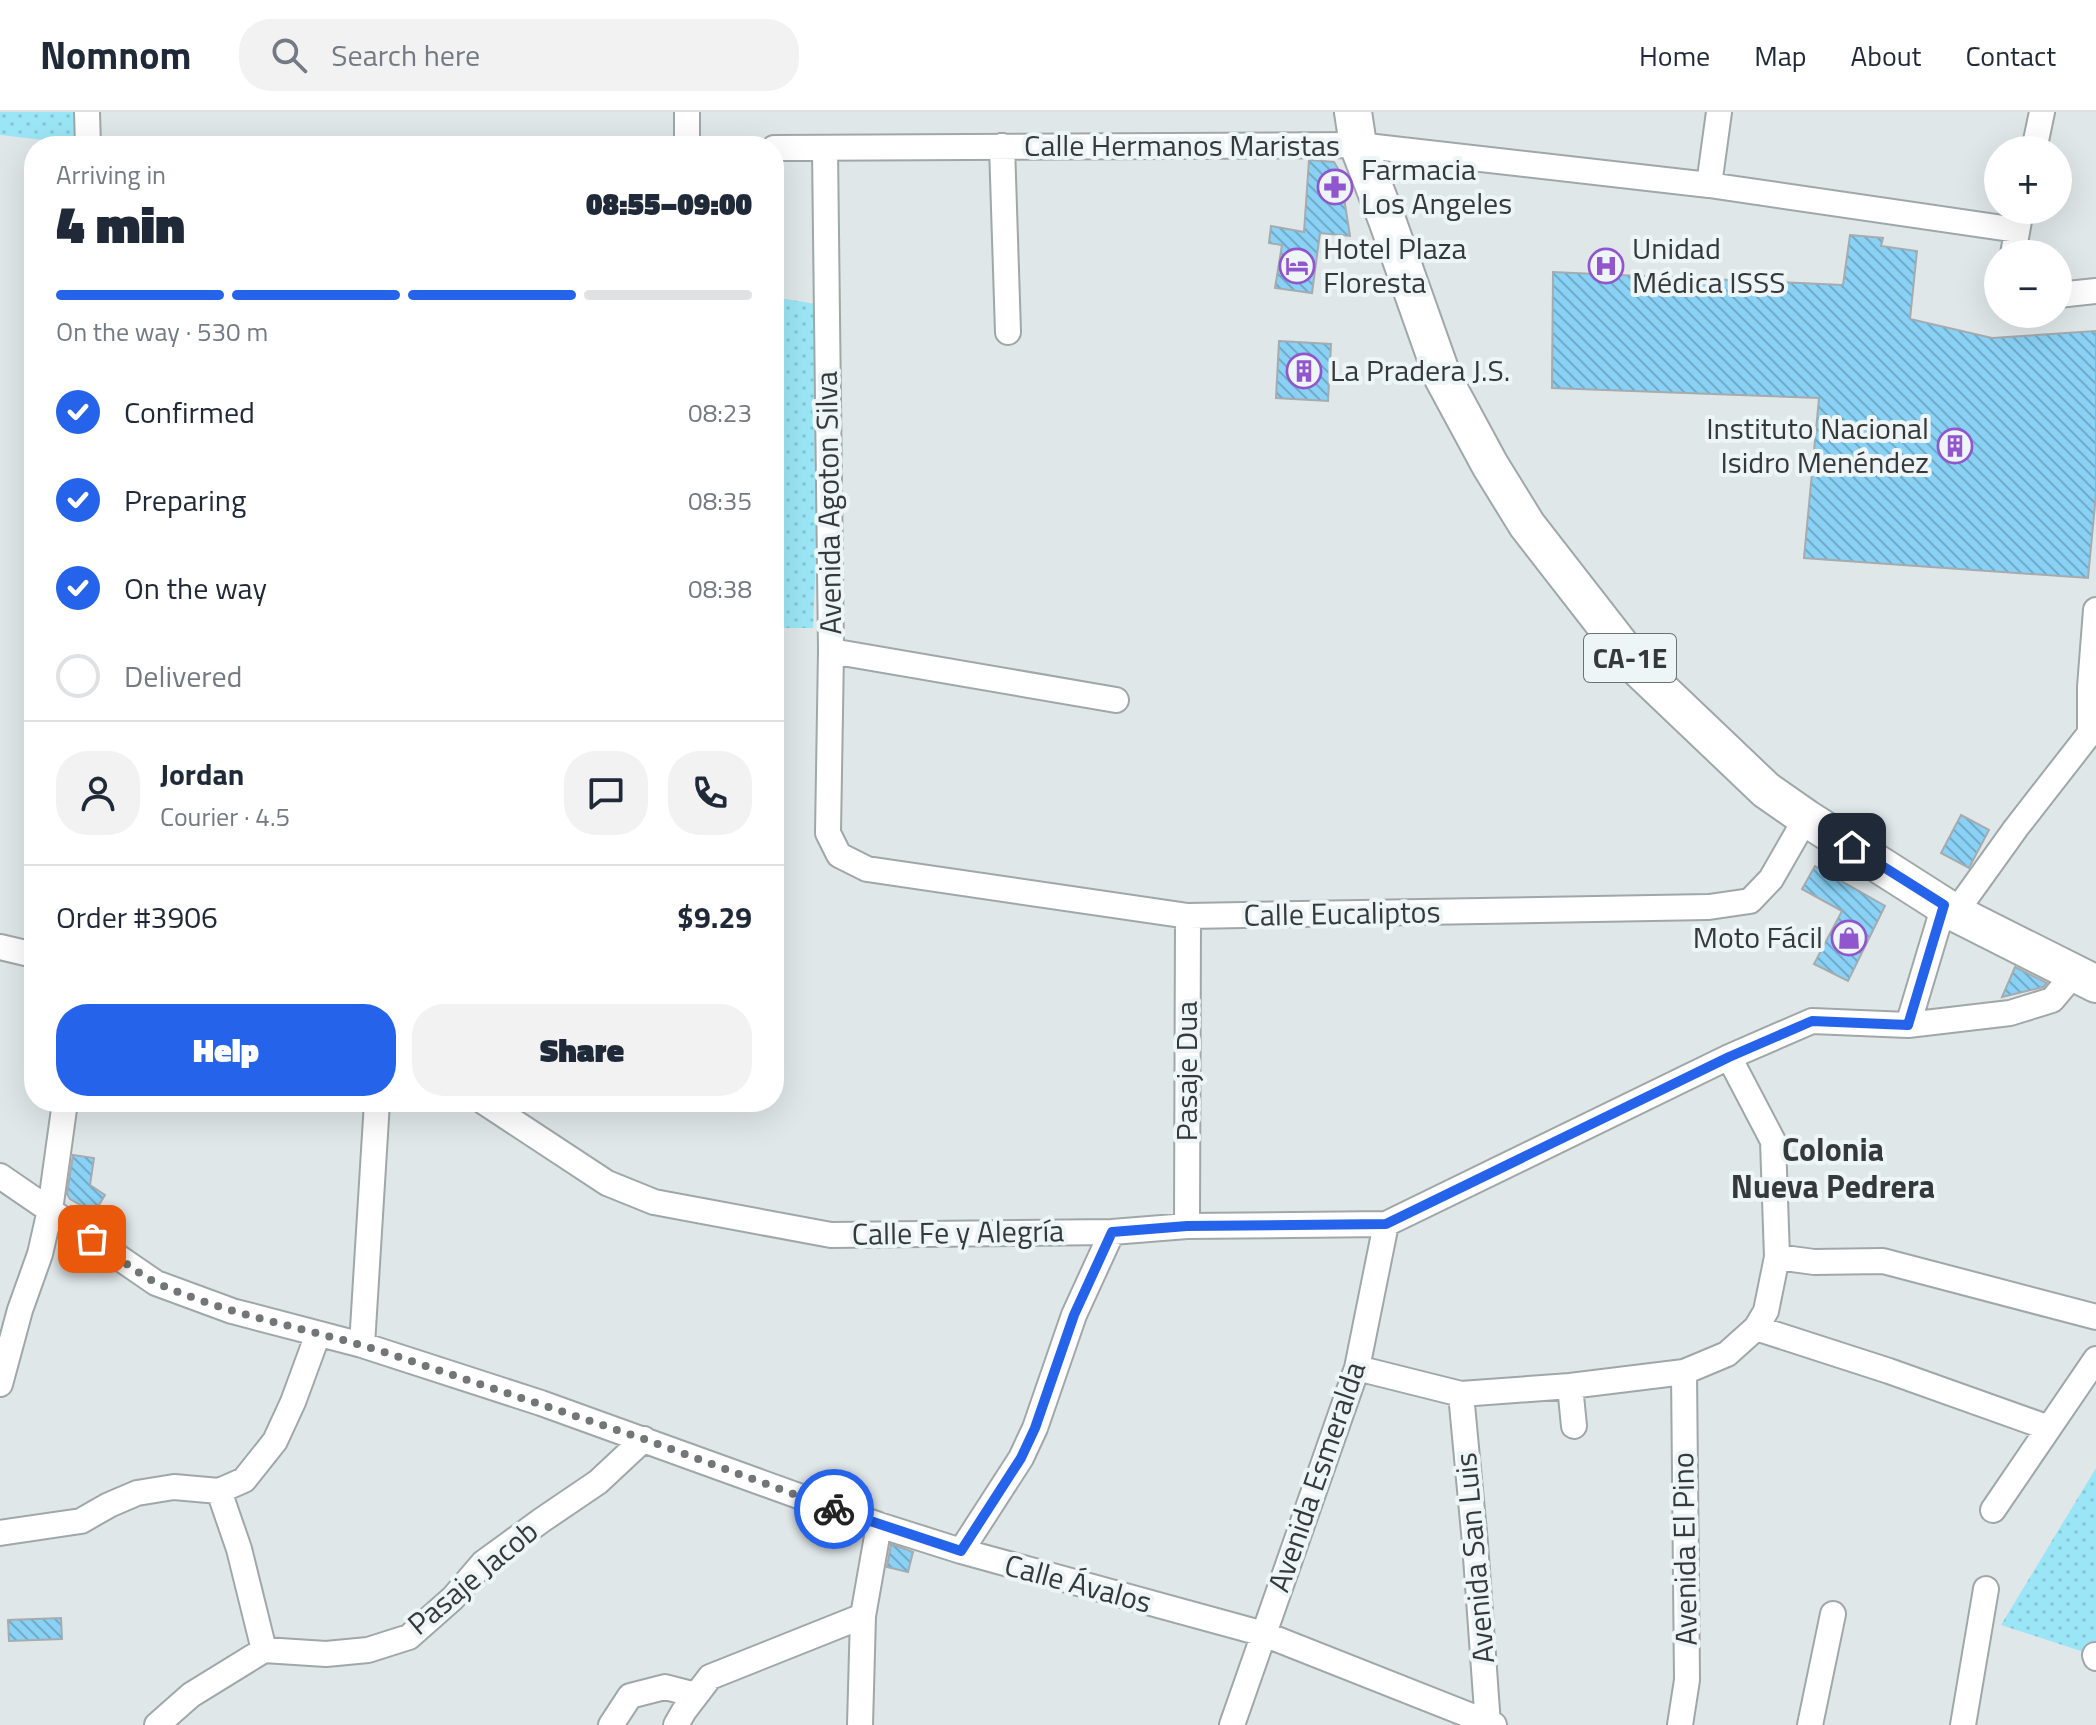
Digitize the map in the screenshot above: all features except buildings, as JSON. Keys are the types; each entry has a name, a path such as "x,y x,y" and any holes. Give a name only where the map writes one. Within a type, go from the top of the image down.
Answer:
{"highway":[{"name":"CA-1E","path":"1374,112 1364,135 1387,220 1443,378 1527,525 1639,669 1766,790 1806,818 1950,909 2085,979"}],"street":[{"path":"87,112 88,136"},
{"path":"687,112 687,136"},
{"path":"1709,185 1719,112"},
{"path":"2037,136 2042,112"},
{"name":"Calle Hermanos Maristas","path":"784,148 1002,146 1364,135 2017,231"},
{"path":"1002,146 1008,332"},
{"name":"Avenida Agoton Silva","path":"825,149 831,651 828,833 839,855"},
{"path":"2072,294 2096,291"},
{"path":"1908,1025 1950,909 2093,734 2096,610"},
{"path":"831,651 1116,700"},
{"name":"Calle Eucaliptos","path":"839,855 867,869 1188,916 1709,907 1750,901 1771,879 1806,818"},
{"name":"Pasaje Dua","path":"1187,1226 1188,916"},
{"path":"0,947 24,953"},
{"name":"Calle Fe y Alegría","path":"499,1112 607,1183 654,1202 831,1235 1112,1232 1187,1226 1386,1224 1729,1057 1812,1021 1908,1025 2010,1013 2052,1000 2085,979"},
{"path":"1357,1368 1461,1394 1570,1386 1684,1372 1727,1354 1756,1328 1766,1311 1777,1257 1773,1141 1729,1057"},
{"path":"0,1384 20,1310 40,1254 50,1210 64,1112"},
{"path":"362,1345 376,1112"},
{"name":"Calle Ávalos","path":"0,1176 156,1283 232,1311 362,1345 644,1439 879,1525 961,1551 1264,1634 1490,1724"},
{"name":"Avenida Esmeralda","path":"1232,1725 1357,1368 1386,1224"},
{"path":"961,1551 1026,1448 1074,1315 1112,1232"},
{"path":"1777,1257 1814,1262 1883,1261 2096,1317"},
{"path":"1756,1328 2049,1428"},
{"path":"222,1499 244,1480 275,1441 318,1334"},
{"path":"1993,1510 2096,1359"},
{"name":"Avenida El Pino","path":"1680,1725 1687,1680 1684,1372"},
{"path":"1570,1386 1574,1426"},
{"name":"Avenida San Luis","path":"1461,1394 1490,1724"},
{"name":"Pasaje Jacob","path":"264,1650 326,1654 368,1650 409,1637 453,1598 483,1563 598,1482 644,1439"},
{"path":"0,1533 81,1521 137,1493 174,1487 222,1499"},
{"path":"157,1725 191,1695 264,1650 239,1549 222,1499"},
{"path":"860,1725 863,1616 879,1525"},
{"path":"1963,1725 1986,1589"},
{"path":"1810,1725 1833,1614"},
{"path":"676,1725 710,1677 863,1616"},
{"path":"611,1725 630,1696 665,1687 696,1695"}],"shaded area":[{"path":"0,112 87,112 88,136 24,138 0,135"},
{"path":"784,299 827,306 813,628 784,628"},
{"path":"2096,1468 2096,1656 2001,1625"}],"way so far":[{"path":"92,1239 156,1283 232,1311 362,1345 541,1403 834,1509"}],"place":[{"name":"Farmacia Los Angeles","path":"1335,187"},
{"name":"Hotel Plaza Floresta","path":"1297,266"},
{"name":"Unidad Médica ISSS","path":"1606,266"},
{"name":"La Pradera J.S.","path":"1304,371"},
{"name":"Instituto Nacional Isidro Menéndez","path":"1955,446"},
{"name":"Moto Fácil","path":"1849,938"}],"district":[{"name":"Colonia Nueva Pedrera","path":"1833,1168"}],"route":[{"path":"834,1509 961,1551 1021,1458 1035,1428 1074,1315 1112,1232 1187,1226 1386,1224 1729,1057 1812,1021 1908,1025 1944,905 1852,847"}]}
